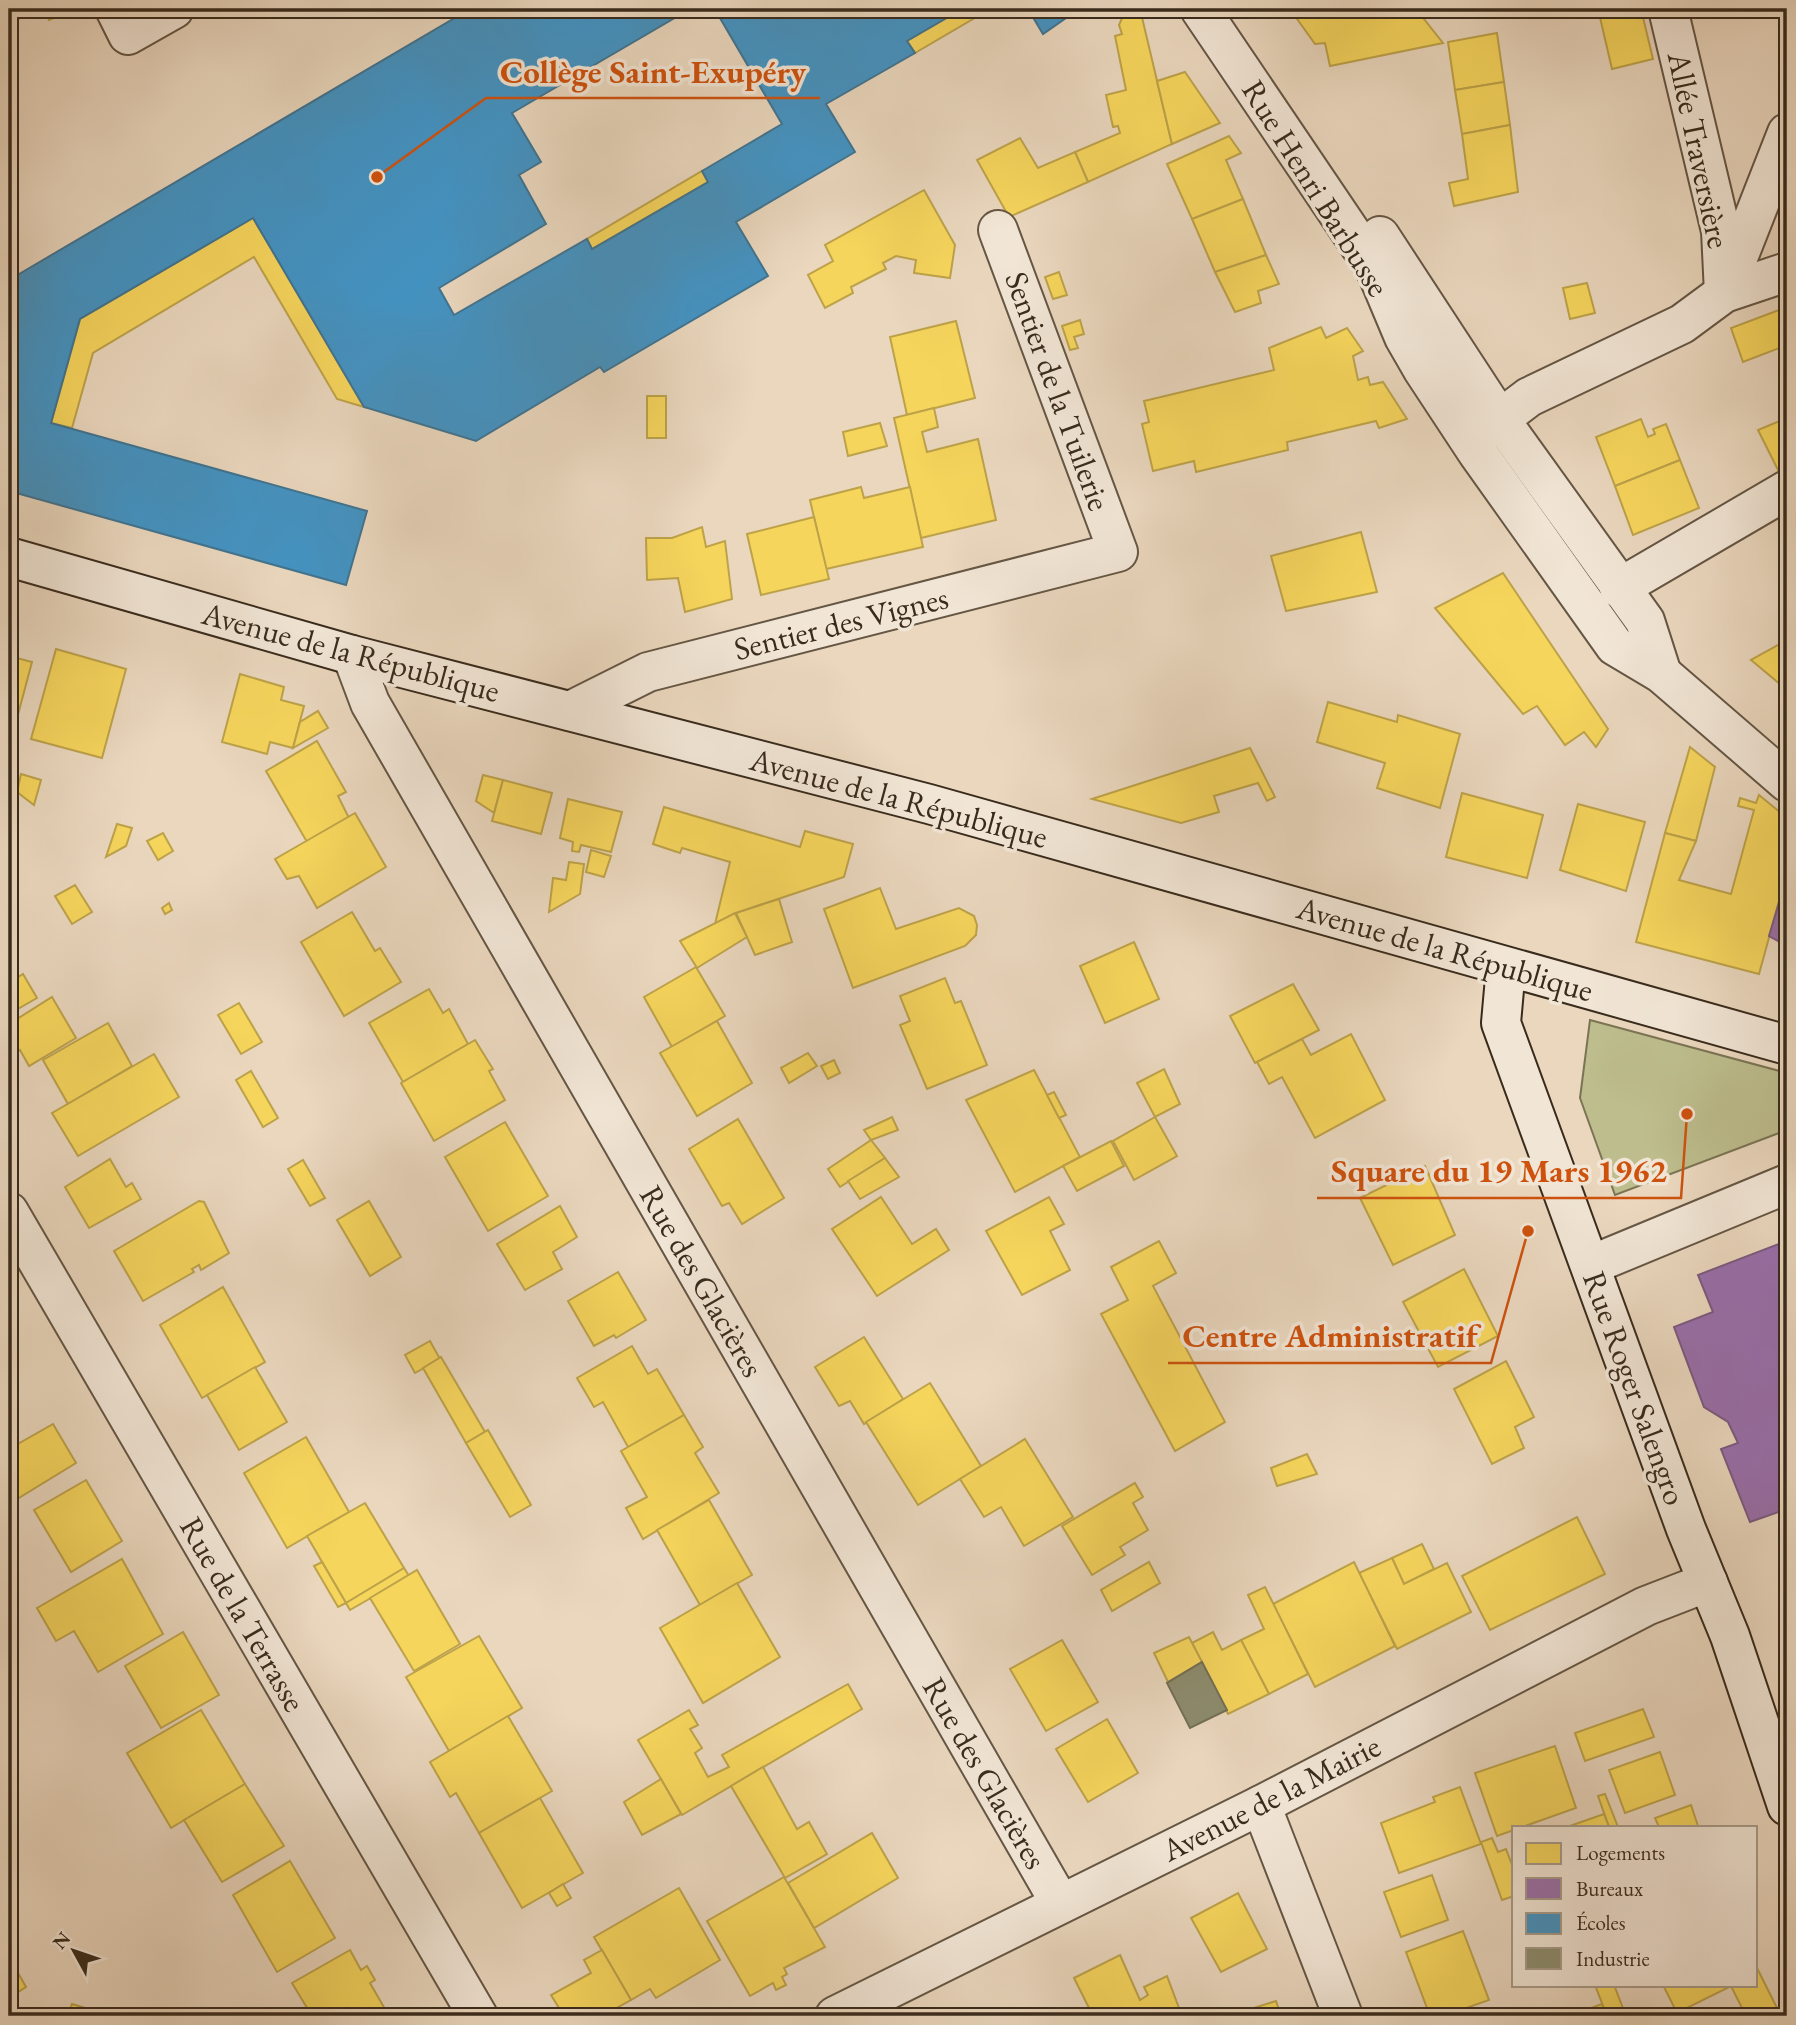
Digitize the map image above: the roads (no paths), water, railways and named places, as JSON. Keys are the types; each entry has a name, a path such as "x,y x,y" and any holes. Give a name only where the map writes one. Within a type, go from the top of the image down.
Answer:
{"street":[{"path":"115,9 128,35 174,9"},
{"name":"Rue Henri Barbusse","path":"1200,9 1375,268 1404,337 1619,588 1644,621 1662,674"},
{"name":"Rue Henri Barbusse","path":"1228,9 1615,646 1662,674 1787,782"},
{"name":"Allée Traversière","path":"1668,9 1721,230 1724,293"},
{"path":"1724,293 1787,133"},
{"name":"Sentier de la Tuilerie","path":"998,230 1118,552"},
{"path":"1485,430 1529,397 1682,324 1724,293 1787,272"},
{"path":"1619,588 1787,490"},
{"name":"Sentier des Vignes","path":"570,711 648,672 1118,552"},
{"name":"Avenue de la République","path":"9,557 352,655 929,804 1787,1045"},
{"name":"Rue des Glacières","path":"352,655 377,715 1060,1903"},
{"name":"Rue Roger Salengro","path":"1506,967 1501,1023 1730,1636 1787,1806"},
{"path":"1591,1265 1787,1184"},
{"name":"Rue de la Terrasse","path":"9,1212 478,2016"},
{"name":"Avenue de la Mairie","path":"839,2015 1261,1805 1646,1606 1708,1582"},
{"path":"1261,1805 1343,2016"}],"place":[{"name":"Collège Saint-Exupéry","path":"377,177"},
{"name":"Square du 19 Mars 1962","path":"1687,1114"},
{"name":"Centre Administratif","path":"1528,1231"}]}
